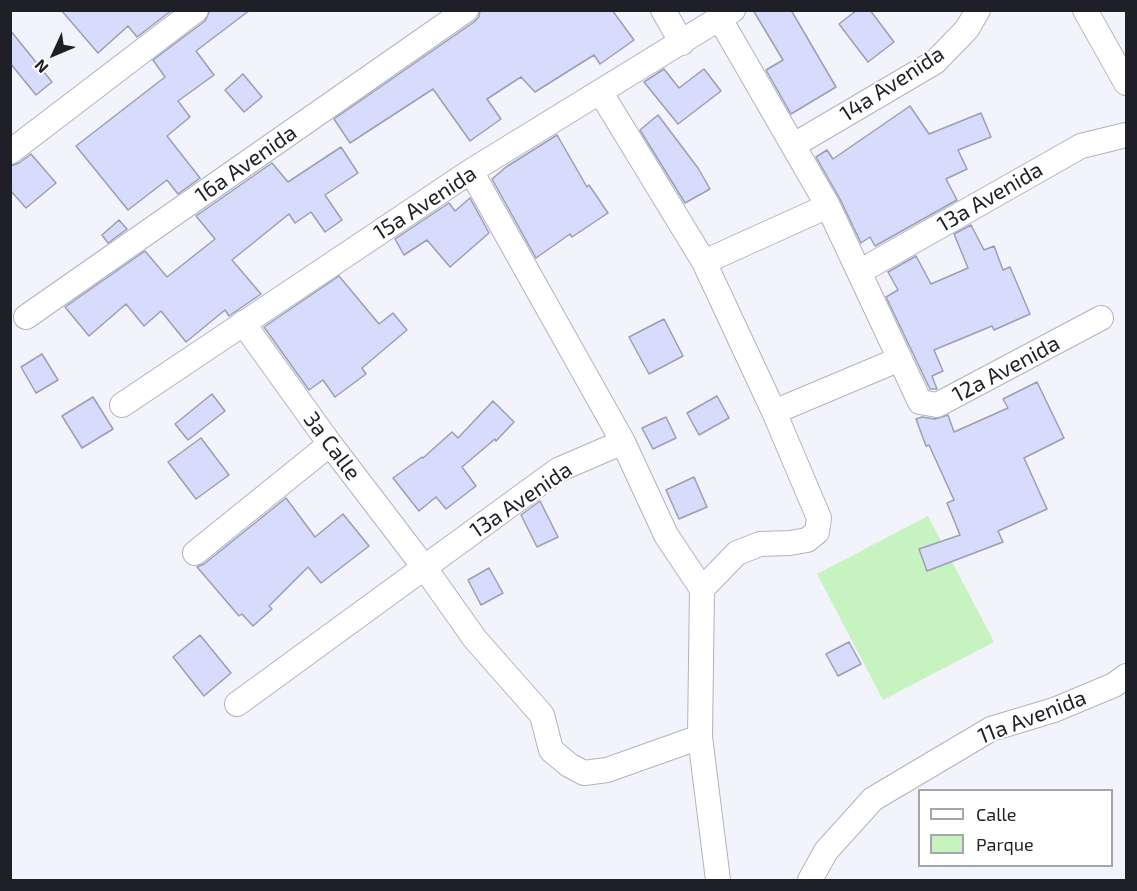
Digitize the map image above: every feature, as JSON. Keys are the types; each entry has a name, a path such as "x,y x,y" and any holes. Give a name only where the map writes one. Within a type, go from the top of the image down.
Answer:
{"street":[{"path":"10,152 196,10"},
{"name":"16a Avenida","path":"26,317 466,10"},
{"path":"663,10 682,43"},
{"name":"14a Avenida","path":"794,145 935,62 968,29 978,10"},
{"path":"1085,10 1126,84"},
{"path":"727,15 828,206 900,359 774,412"},
{"name":"15a Avenida","path":"122,405 471,171 727,15"},
{"path":"601,93 704,262 774,412 819,518 817,532 807,540 760,544 737,553 702,589"},
{"name":"13a Avenida","path":"859,272 1081,146 1126,135"},
{"path":"471,171 623,442 666,535 702,589 700,737 718,880"},
{"path":"704,262 828,206"},
{"name":"12a Avenida","path":"900,359 920,402 937,405 1101,318"},
{"name":"3a Calle","path":"243,323 475,639 542,715 551,750 569,765 584,773 607,770 700,737"},
{"name":"13a Avenida","path":"237,704 558,470 623,442"},
{"path":"195,554 330,444"},
{"name":"11a Avenida","path":"810,880 826,851 873,799 991,729 1054,710 1114,685 1126,676"}],"green space":[{"path":"928,516 994,642 883,700 817,574"}],"building":[{"path":"61,10 172,10 137,37 128,26 98,53"},
{"path":"210,10 250,10 196,51 214,75 178,101 190,117 167,136 200,178 178,194 167,180 128,210 76,146 165,77 153,60 205,21"},
{"path":"480,10 612,10 634,40 600,64 594,55 535,92 521,77 487,99 501,119 470,141 433,89 350,143 334,119 474,22 479,17"},
{"path":"753,10 791,10 836,87 791,114 766,70 783,60"},
{"path":"857,10 870,10 894,42 868,62 839,24"},
{"path":"10,30 52,82 36,95 10,63"},
{"path":"664,69 679,88 704,69 721,91 678,124 644,82"},
{"path":"243,74 262,97 244,112 225,90"},
{"path":"910,106 929,134 981,113 991,137 958,150 967,169 946,179 957,200 875,246 870,237 861,243 816,157 827,150 833,159"},
{"path":"658,115 698,168 710,189 685,203 640,130"},
{"path":"557,135 587,187 589,185 608,213 572,237 570,234 536,258 492,179 506,167"},
{"path":"341,147 358,173 325,195 342,220 325,232 311,212 295,223 289,214 232,260 261,294 229,316 225,310 186,342 161,311 144,326 126,304 89,336 65,307 145,251 167,277 215,239 196,216 272,163 288,182"},
{"path":"31,154 56,183 26,208 10,190 10,166 19,163"},
{"path":"470,198 489,233 450,267 427,240 404,255 395,239 449,203 455,211"},
{"path":"119,220 127,229 108,243 102,235"},
{"path":"971,225 984,250 994,246 1003,270 1010,267 1030,314 994,330 992,326 934,350 943,371 932,376 937,389 930,389 886,297 898,290 888,272 916,256 931,284 968,268 954,234"},
{"path":"339,276 379,324 393,313 407,330 362,368 366,374 335,397 323,380 309,390 264,327"},
{"path":"664,319 683,356 649,374 629,337"},
{"path":"42,354 58,380 36,393 21,367"},
{"path":"1037,382 1064,438 1024,458 1047,509 998,531 1003,542 927,571 919,549 960,535 947,503 954,500 929,445 926,446 916,419 922,417 935,419 948,415 954,432 1008,408 1003,399"},
{"path":"212,394 225,411 188,440 175,424"},
{"path":"717,396 729,418 699,435 687,413"},
{"path":"93,397 113,429 82,448 62,416"},
{"path":"493,401 514,422 496,441 495,439 462,467 476,486 446,509 436,497 419,511 393,478 423,458 452,432 458,438"},
{"path":"666,417 676,438 653,449 642,428"},
{"path":"201,438 229,475 196,499 168,462"},
{"path":"694,477 707,507 679,519 666,490"},
{"path":"286,498 315,537 343,514 369,546 321,583 308,567 269,606 272,609 253,626 242,614 239,616 197,567 204,564"},
{"path":"540,501 558,537 537,547 521,515"},
{"path":"489,568 503,593 481,605 468,580"},
{"path":"200,635 231,673 204,696 173,657"},
{"path":"849,642 861,664 838,676 826,654"}]}
